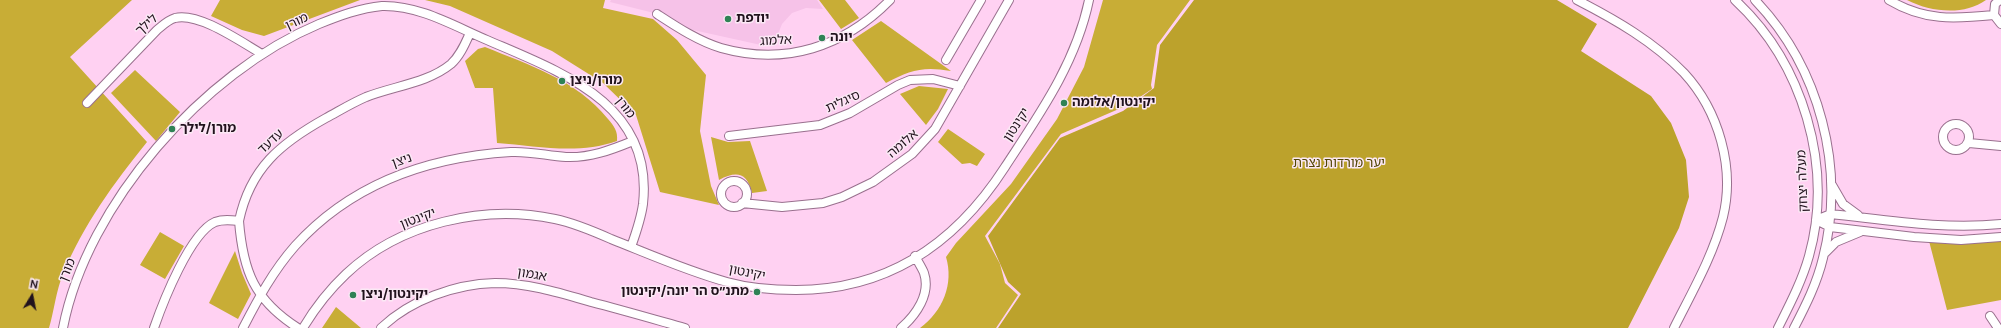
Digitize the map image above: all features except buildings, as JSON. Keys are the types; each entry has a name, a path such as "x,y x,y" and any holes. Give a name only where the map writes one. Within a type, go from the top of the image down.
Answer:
{"street":[{"name":"אלמוג","path":"657,14 699,39 721,48 766,56 787,55 836,40 874,17 890,0"},
{"path":"946,60 981,0"},
{"name":"אלומה","path":"742,203 760,206 800,207 823,203 858,190 895,167 925,141 935,129 1009,0"},
{"name":"יקינטון","path":"303,328 331,289 348,272 366,258 410,233 437,223 483,214 532,215 557,219 728,282 764,289 814,290 860,283 897,268 931,248 955,228 986,193 1001,173 1065,72 1080,33 1089,0"},
{"path":"1577,0 1633,32 1670,59 1685,74 1706,105 1721,139 1726,159 1727,180 1727,199 1723,217 1711,252 1674,328"},
{"name":"מעלה יצחק","path":"1735,0 1772,43 1789,74 1803,106 1815,152 1818,185 1816,220 1806,268 1797,292 1778,328"},
{"name":"מעלה יצחק","path":"1755,0 1784,35 1809,83 1826,133 1832,185 1830,227 1824,253 1810,298 1794,328"},
{"path":"1889,0 1905,9 1937,18 1994,15"},
{"path":"2000,0 1995,4 1994,15 2001,24"},
{"name":"מורן","path":"63,328 75,283 107,218 122,193 164,140 188,115 236,72 262,54 304,31 344,14 382,6 411,9 539,62 594,93 616,114 633,141 642,170 643,202 639,223 631,247"},
{"name":"לילך","path":"87,103 157,30 166,22 175,18 186,17 198,20 262,54"},
{"name":"עדעד","path":"298,328 274,312 260,295 244,261 240,220 243,202 250,185 271,156 288,141 310,127 366,97 425,78 440,71 452,63 460,52 470,33"},
{"name":"סיגלית","path":"729,136 820,125 850,114 898,85 910,80 933,79 960,86"},
{"name":"ניצן","path":"243,328 260,295 294,247 310,231 338,208 376,184 404,172 462,157 515,152 578,157 602,153 633,141"},
{"path":"1969,143 2001,146"},
{"path":"1832,185 1843,204 1860,217"},
{"path":"1816,220 1831,214 1942,226 1980,226 2001,224"},
{"path":"154,328 174,280 190,248 204,230 215,222 224,220 240,220"},
{"path":"1816,220 1830,227 1941,239 1981,240 2001,237"},
{"path":"1824,253 1836,242 1863,231"},
{"path":"901,328 917,311 924,298 926,284 924,274 916,256"},
{"name":"אגמון","path":"381,328 405,310 427,299 450,290 495,283 518,285 552,291 685,328"},
{"path":"1990,316 1998,328"}],"shaded area":[{"path":"0,0 132,0 70,57 147,142 111,189 80,238 63,274 49,328 0,328"},
{"path":"220,0 360,0 264,36 242,30 211,16"},
{"path":"425,0 605,0 603,8 653,19 677,40 706,75 700,131 711,186 719,205 660,192 636,115 603,83 552,51 450,6"},
{"name":"יודפת","path":"611,0 817,0 823,9 806,8 792,13 782,24 774,44 761,45 684,28 662,15 610,2"},
{"path":"819,0 845,0 859,18 841,29"},
{"path":"1103,0 1190,0 1157,45 1151,85 1152,89 1128,105 1061,134 985,236 1000,264 1005,283 1018,295 996,328 920,328 935,314 945,296 949,277 946,257 956,243 1011,184 1057,119 1084,67"},
{"path":"1907,0 1986,0 1968,8 1947,10 1926,7"},
{"path":"881,21 951,71 932,69 917,70 886,83 852,40"},
{"path":"485,47 535,67 582,94 596,105 612,124 616,131 617,141 587,148 572,149 497,143 493,88 475,88 465,61 478,49"},
{"path":"135,70 180,112 156,141 111,93"},
{"path":"919,86 948,89 938,109 926,125 900,94"},
{"path":"948,129 985,154 977,166 970,163 962,164 938,142"},
{"path":"711,137 728,142 750,141 767,191 752,193 747,181 740,175 731,175 719,180"},
{"path":"160,232 184,246 165,279 140,265"},
{"path":"2001,237 2001,300 1947,310 1929,241"},
{"path":"235,251 251,294 238,319 209,303"},
{"path":"336,307 361,328 322,328"}],"green space":[{"name":"יער מורדות נצרת","path":"1194,0 1557,0 1597,24 1581,51 1651,96 1671,123 1686,160 1689,197 1679,228 1628,328 998,328 1021,294 1008,282 988,236 1060,138 1123,111 1154,88 1160,45"}],"place":[{"name":"יודפת","path":"728,19"},
{"name":"יונה","path":"822,38"},
{"name":"מורן/ניצן","path":"562,81"},
{"name":"יקינטון/אלומה","path":"1064,103"},
{"name":"מורן/לילך","path":"172,129"},
{"name":"מתנ״ס הר יונה/יקינטון","path":"757,292"},
{"name":"יקינטון/ניצן","path":"353,295"}]}
